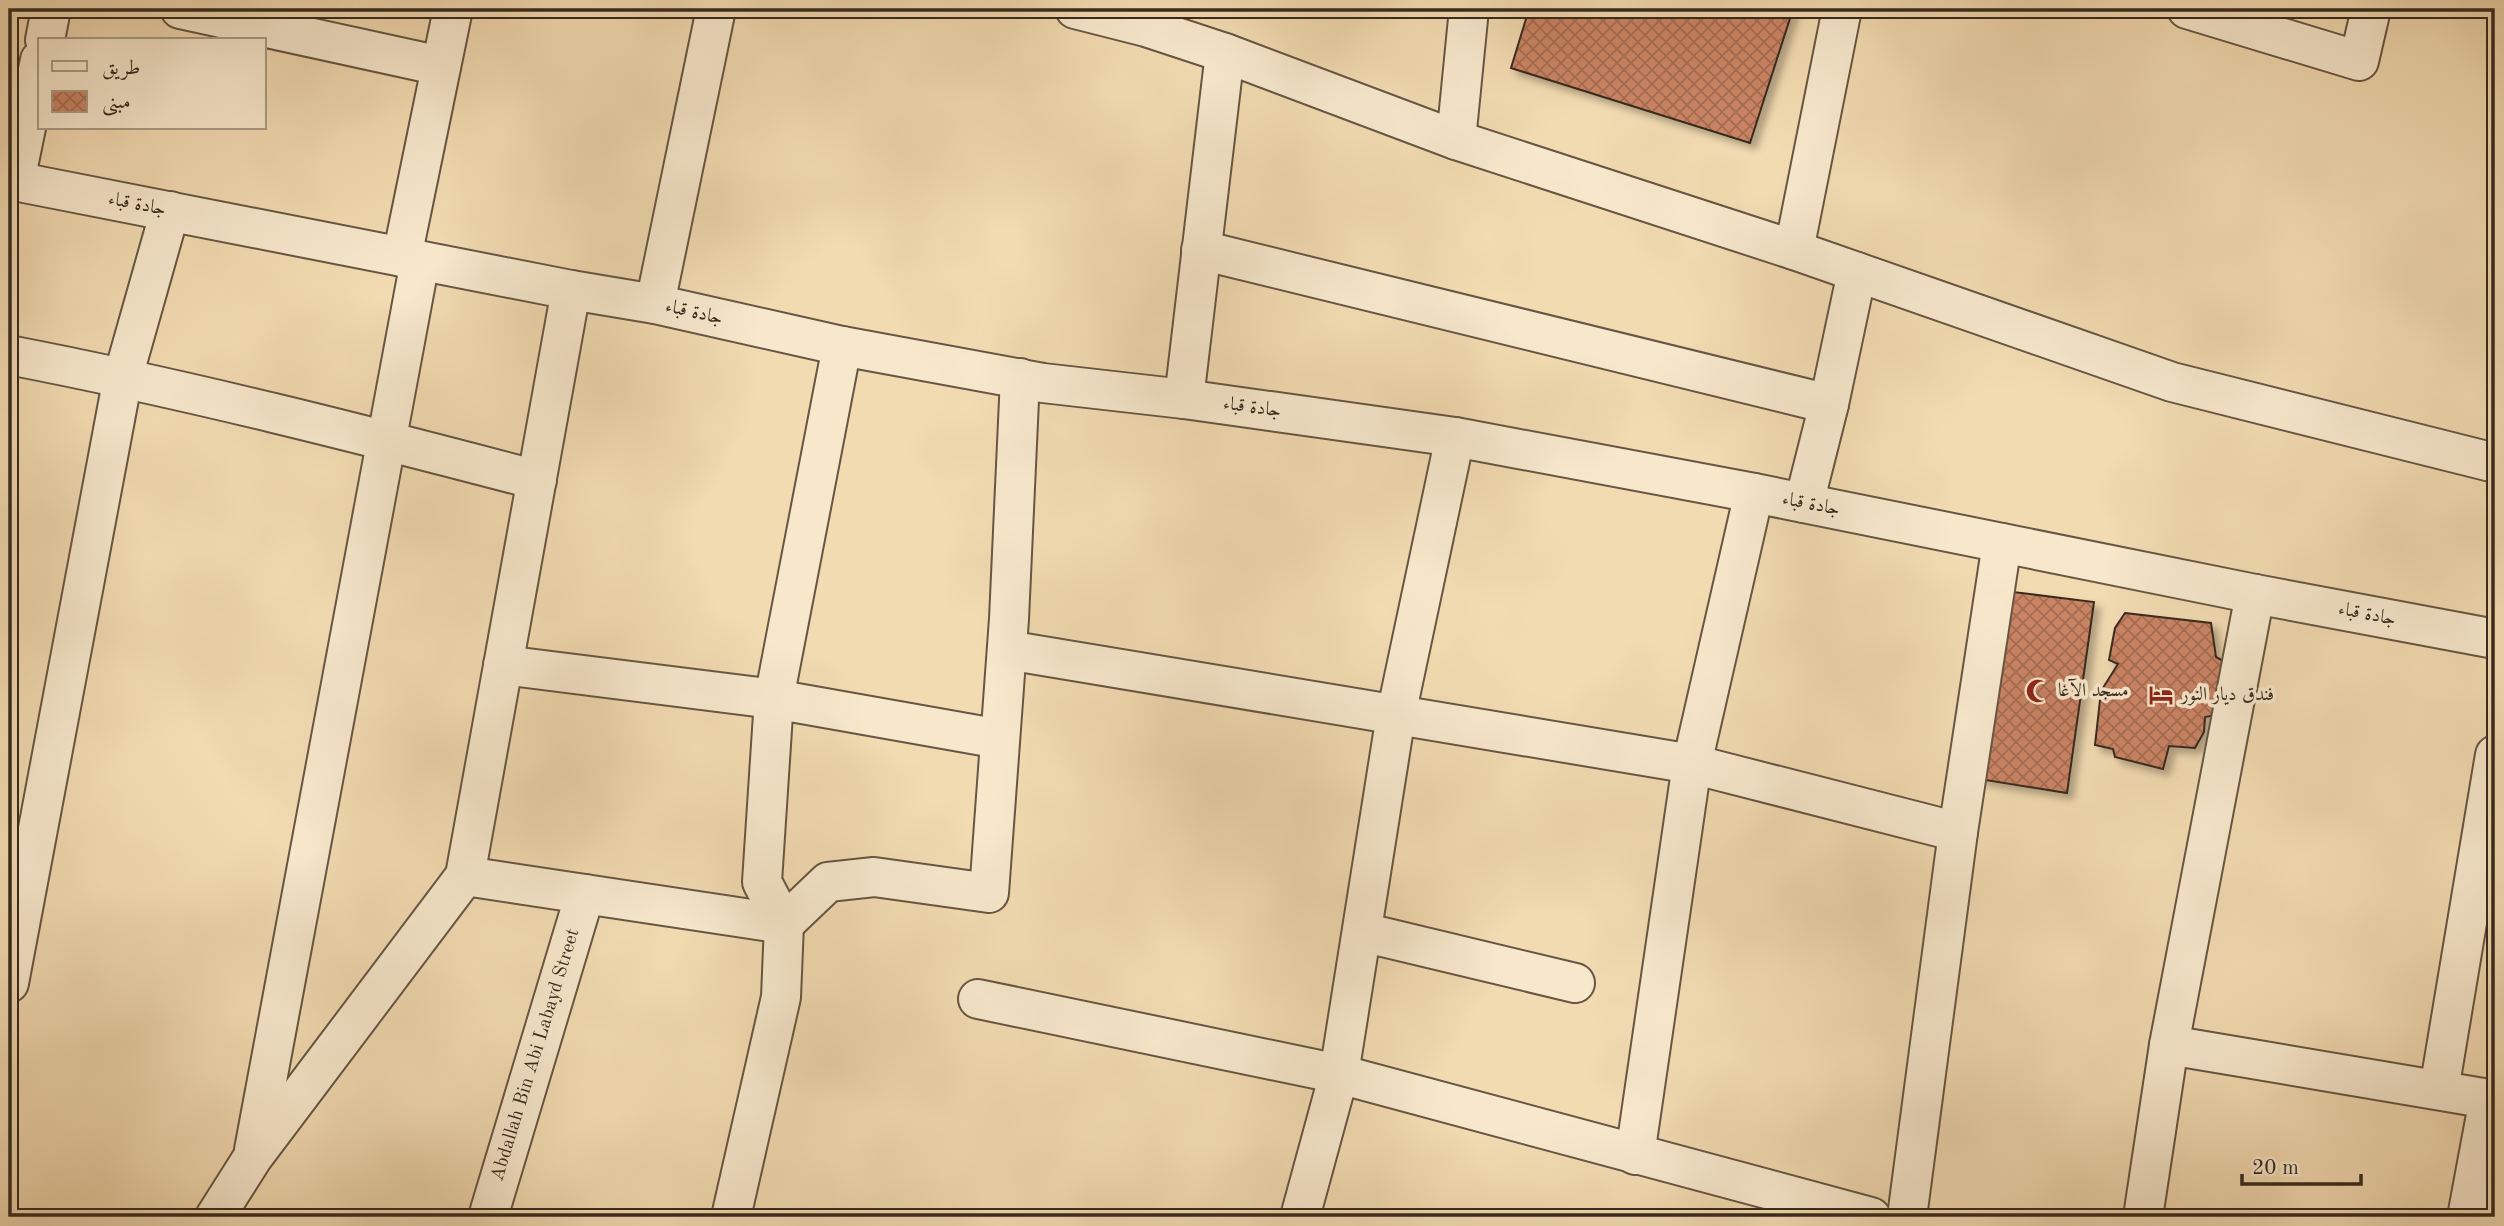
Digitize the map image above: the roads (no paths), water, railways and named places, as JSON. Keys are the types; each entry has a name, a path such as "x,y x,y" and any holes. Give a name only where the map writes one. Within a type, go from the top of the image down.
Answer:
{"street":[{"path":"45,38 51,9"},
{"path":"180,9 441,65"},
{"path":"253,1157 387,441 411,259 441,65 453,9"},
{"path":"655,304 716,9"},
{"path":"1076,9 1146,27 1225,53 1456,140 1794,250 2172,382 2495,463"},
{"path":"1456,140 1469,9"},
{"path":"1794,250 1842,9"},
{"path":"2186,9 2359,61 2371,9"},
{"path":"1184,399 1225,53"},
{"path":"12,181 38,70"},
{"name":"جادة قباء","path":"12,181 655,304 842,346 1020,379 1455,437 2495,639"},
{"path":"9,984 17,896 123,377 170,211"},
{"path":"1201,250 1829,404"},
{"path":"1804,503 1829,404 1857,272"},
{"path":"215,1217 253,1157 465,876 571,290"},
{"path":"731,1217 781,997 783,924 762,882 774,699 842,346"},
{"path":"9,355 123,377 537,480"},
{"path":"783,924 828,882 874,877 989,893 1007,650 1020,379"},
{"path":"1300,1217 1339,1074 1396,715 1455,437"},
{"path":"1635,1155 1692,764 1754,493"},
{"path":"1907,1217 1958,832 2002,543"},
{"path":"2143,1217 2169,1045 2255,594"},
{"path":"1007,650 1692,764 1958,832"},
{"path":"503,665 774,699 1000,739"},
{"path":"2439,1090 2495,755"},
{"path":"465,876 783,924"},
{"name":"Abdallah Bin Abi Labayd Street","path":"488,1217 585,894"},
{"path":"1362,932 1575,983"},
{"path":"978,999 1339,1074 1871,1217"},
{"path":"2169,1045 2492,1100 2467,1217"}],"place":[{"name":"مسجد الآغا","path":"2038,691"},
{"name":"فندق ديار النور","path":"2161,695"}]}
